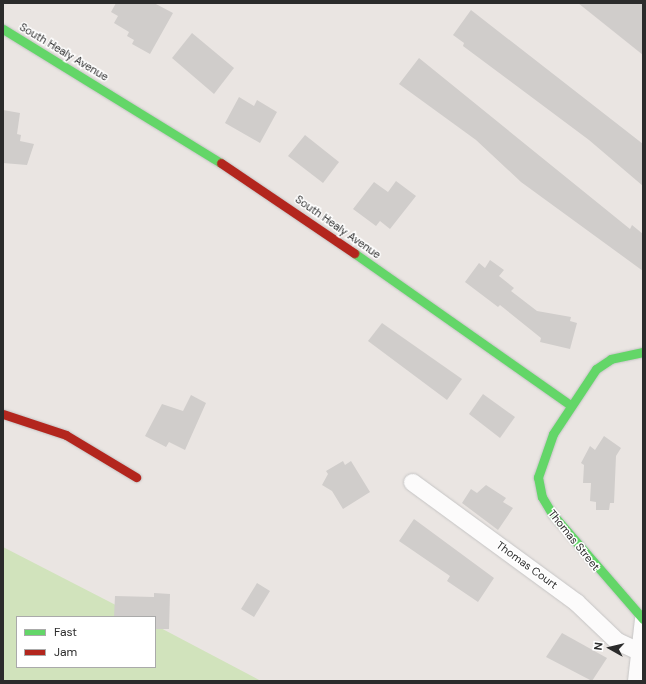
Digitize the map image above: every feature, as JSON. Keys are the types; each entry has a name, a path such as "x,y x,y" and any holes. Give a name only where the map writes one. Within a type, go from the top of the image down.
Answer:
{"street":[{"name":"South Healy Avenue","path":"3,29 257,185 570,405"},
{"path":"570,405 602,363 643,352"},
{"name":"Thomas Street","path":"570,405 539,466 542,497 553,515 643,619 638,651 636,681"},
{"path":"3,414 66,435 136,477"},
{"name":"Thomas Court","path":"412,482 576,602 617,641 638,651"}],"green space":[{"path":"3,547 137,616 16,616 16,668 156,668 156,626 261,681 3,681"}],"building":[{"path":"116,3 154,3 173,13 150,54 132,44 134,40 127,36 129,32 114,23 118,16 111,12"},
{"path":"578,3 643,3 643,55"},
{"path":"471,10 643,144 643,186 589,140 463,46 464,43 453,35"},
{"path":"192,33 234,68 214,94 172,58"},
{"path":"419,58 630,229 632,225 643,234 643,271 521,182 476,140 399,84"},
{"path":"239,97 254,106 257,100 277,112 260,143 225,123"},
{"path":"3,110 20,113 17,134 21,135 20,141 34,144 27,165 3,163"},
{"path":"305,135 339,162 323,183 288,156"},
{"path":"396,181 416,196 390,229 380,221 376,226 353,209 374,182 388,192"},
{"path":"490,260 504,270 499,276 514,288 511,291 537,311 571,317 570,321 577,323 570,349 540,342 541,338 500,305 498,307 465,282 479,263 485,268"},
{"path":"382,323 462,379 447,400 368,341"},
{"path":"483,394 515,417 500,438 469,414"},
{"path":"191,395 206,403 185,450 169,442 166,447 145,436 162,404 183,411"},
{"path":"604,436 621,448 616,456 614,503 610,503 609,510 596,510 596,502 590,501 591,483 583,483 584,465 581,463 590,446 595,450"},
{"path":"343,461 345,465 351,461 370,492 343,509 332,491 322,485 328,474 326,471"},
{"path":"486,485 506,498 503,502 513,508 498,530 462,503 471,489 477,493"},
{"path":"414,519 494,578 478,602 447,581 450,576 399,541"},
{"path":"257,583 270,591 254,617 241,609"},
{"path":"154,593 170,594 169,629 156,629 156,616 114,616 115,596 154,597"},
{"path":"562,633 607,658 592,681 546,657"}],"traffic: fast":[{"path":"3,29 221,163"},
{"path":"354,253 570,405"},
{"path":"643,352 611,359 596,369 553,434 538,477 542,497 553,515 643,619"}],"traffic: jam":[{"path":"221,163 354,253"},
{"path":"3,414 66,435 136,477"}]}
